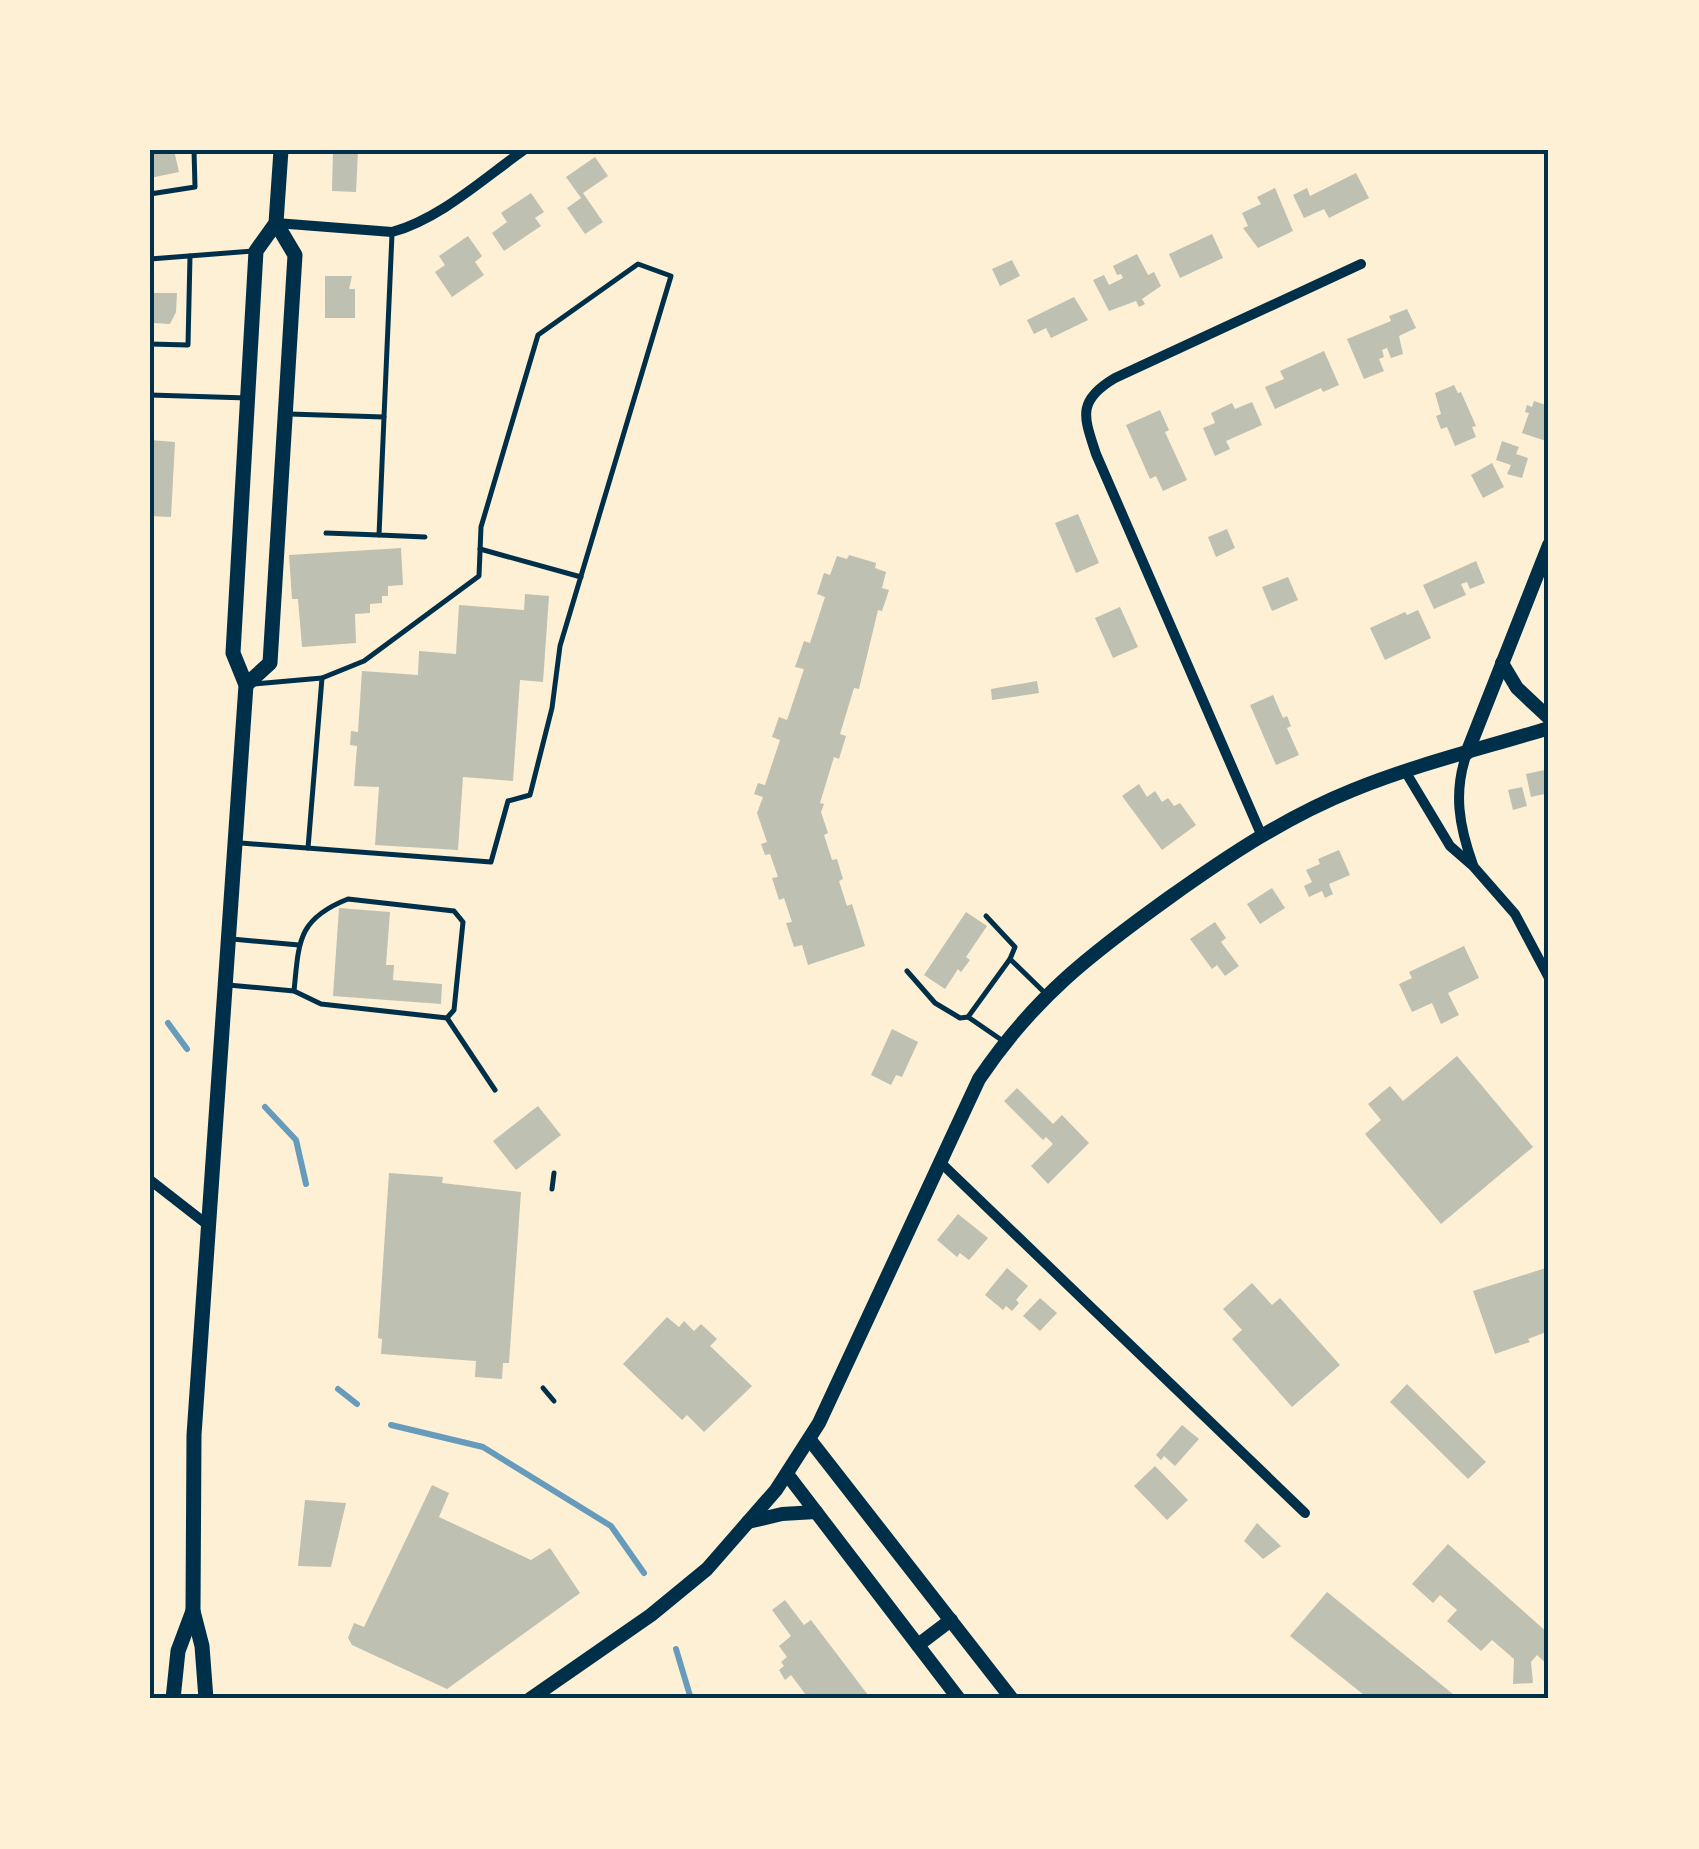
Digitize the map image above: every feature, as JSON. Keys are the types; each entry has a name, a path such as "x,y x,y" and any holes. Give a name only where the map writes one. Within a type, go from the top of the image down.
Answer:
{"highway":[{"path":"206,1699 202,1646 192,1611 194,1434 246,685 233,653 256,251 276,223 281,150"},
{"path":"246,685 270,663 295,255 276,223"},
{"path":"174,1699 178,1651 192,1611"}],"main road":[{"path":"1466,753 1549,546"},
{"path":"1502,663 1524,696 1549,718"},
{"path":"530,1699 651,1615 706,1569 787,1474 810,1440 979,1078 1046,994 1093,952 1261,834 1351,790 1549,728"},
{"path":"810,1440 1012,1699"},
{"path":"787,1474 959,1699"},
{"path":"748,1522 816,1512"},
{"path":"918,1645 951,1620"}],"street":[{"path":"276,223 392,232 423,219 524,150"},
{"path":"1261,834 1096,454 1085,418 1087,402 1114,378 1361,264"},
{"path":"1466,753 1458,778 1457,804 1473,866"},
{"path":"1406,771 1450,846 1515,914 1549,978"},
{"path":"939,1160 1305,1513"},
{"path":"150,1180 209,1226"}],"lane":[{"path":"150,194 195,187 194,150"},
{"path":"379,535 392,232"},
{"path":"150,259 256,251"},
{"path":"150,344 188,345 190,256"},
{"path":"235,842 491,862 508,801 530,795 552,708 560,646 670,276 638,264 538,335 480,527 479,576 364,661 322,678 246,685"},
{"path":"150,395 248,398"},
{"path":"286,414 384,418"},
{"path":"326,533 425,537"},
{"path":"480,548 580,578"},
{"path":"308,848 322,678"},
{"path":"294,990 299,945 306,926 334,904 348,899 454,911 463,922 454,1010 448,1018"},
{"path":"968,1017 1015,947 986,916"},
{"path":"228,939 299,945"},
{"path":"1010,959 1046,994"},
{"path":"907,971 935,1003 960,1018 968,1017 1004,1042"},
{"path":"225,985 294,990 321,1004 448,1018"},
{"path":"448,1018 496,1090"},
{"path":"552,1189 554,1173"},
{"path":"543,1388 554,1401"}],"building":[{"path":"150,150 174,150 179,172 150,178"},
{"path":"333,150 358,150 356,192 332,191"},
{"path":"595,157 608,176 583,193 603,222 585,234 567,208 581,198 566,177"},
{"path":"1356,173 1369,198 1329,218 1324,209 1304,218 1293,195 1307,188 1310,196"},
{"path":"1275,188 1293,231 1258,248 1243,228 1248,226 1242,213 1261,204 1257,197"},
{"path":"531,193 544,212 535,218 541,226 504,251 492,233 507,222 501,213"},
{"path":"1212,234 1223,258 1180,278 1169,254"},
{"path":"468,236 482,256 475,262 484,275 452,297 435,272 445,265 439,256"},
{"path":"1137,254 1148,275 1154,272 1161,286 1142,299 1145,304 1139,307 1136,301 1109,311 1093,280 1104,275 1109,285 1123,278 1113,266"},
{"path":"1012,260 1020,276 1000,286 992,269"},
{"path":"325,276 352,276 349,289 355,289 355,318 325,318"},
{"path":"150,293 177,293 176,312 170,324 154,323 150,327"},
{"path":"1074,297 1088,320 1051,338 1046,328 1034,334 1027,320"},
{"path":"1407,309 1416,328 1399,336 1403,354 1391,358 1387,348 1382,350 1384,357 1379,359 1384,371 1364,379 1347,339 1391,321 1389,316"},
{"path":"1324,351 1339,385 1323,392 1321,388 1275,409 1265,387 1284,379 1280,371"},
{"path":"1454,385 1476,426 1472,427 1476,437 1455,446 1447,427 1441,429 1436,416 1441,414 1435,393"},
{"path":"1534,401 1549,406 1549,442 1522,433 1529,413 1525,412 1527,405 1532,407"},
{"path":"1252,402 1262,425 1226,441 1230,449 1215,456 1203,428 1215,423 1211,413 1232,403 1235,409"},
{"path":"1160,410 1169,430 1165,432 1187,480 1163,491 1156,476 1150,479 1126,425"},
{"path":"150,440 175,442 171,517 150,516"},
{"path":"1502,441 1519,447 1516,454 1528,458 1522,478 1507,474 1511,465 1496,460"},
{"path":"1492,463 1504,487 1483,498 1471,475"},
{"path":"1078,514 1099,563 1076,573 1055,523"},
{"path":"1227,529 1235,548 1216,557 1208,537"},
{"path":"401,548 403,585 388,586 388,596 382,596 382,603 370,604 370,613 355,614 356,643 302,647 298,599 292,599 289,555"},
{"path":"849,555 876,563 875,568 886,572 882,588 889,590 882,611 878,610 859,689 854,688 840,734 846,736 839,759 834,757 820,803 824,804 821,812 828,833 824,835 832,860 837,859 847,906 852,904 865,946 808,965 802,945 794,947 786,923 792,922 772,878 778,877 770,854 765,855 761,844 767,842 757,813 763,797 754,794 758,783 765,785 780,740 772,737 779,717 787,720 804,669 795,667 804,641 810,643 825,597 817,594 824,573 830,575 837,556 847,559"},
{"path":"1476,561 1485,583 1470,589 1467,582 1461,584 1466,595 1434,609 1423,585"},
{"path":"1288,577 1298,600 1272,611 1262,587"},
{"path":"525,594 549,596 543,682 520,680 513,781 463,777 458,850 375,845 379,787 354,786 357,746 350,745 351,731 358,732 362,671 418,675 419,651 456,654 459,605 524,610"},
{"path":"1120,607 1138,647 1113,658 1095,618"},
{"path":"1418,610 1431,638 1385,660 1370,628"},
{"path":"1037,681 1039,693 992,700 991,689"},
{"path":"1273,695 1283,718 1287,716 1291,726 1287,728 1299,755 1276,765 1250,705"},
{"path":"1549,769 1549,793 1531,797 1526,774"},
{"path":"1139,784 1147,797 1155,791 1162,802 1168,798 1174,806 1180,803 1196,825 1162,850 1122,796"},
{"path":"1522,787 1527,806 1513,810 1508,790"},
{"path":"1339,850 1350,875 1329,884 1333,894 1325,898 1322,891 1309,897 1304,886 1312,882 1306,870 1320,864 1318,859"},
{"path":"1272,888 1285,908 1260,924 1247,904"},
{"path":"339,908 390,912 386,965 394,965 393,980 442,984 441,1004 333,996"},
{"path":"966,912 987,926 966,957 970,960 961,972 958,969 945,989 924,975"},
{"path":"1215,922 1226,938 1221,942 1239,966 1225,976 1217,965 1212,969 1190,939"},
{"path":"1464,946 1479,978 1448,993 1459,1015 1441,1024 1432,1003 1412,1012 1399,984 1412,978 1409,972"},
{"path":"892,1029 918,1042 902,1077 896,1075 891,1085 871,1075"},
{"path":"1457,1056 1533,1147 1441,1224 1365,1134 1381,1120 1368,1104 1390,1086 1403,1101"},
{"path":"1017,1088 1053,1124 1062,1115 1089,1143 1048,1184 1031,1166 1053,1144 1046,1137 1043,1140 1004,1101"},
{"path":"538,1106 561,1135 516,1170 493,1141"},
{"path":"389,1173 443,1177 442,1183 521,1192 509,1363 503,1363 502,1379 475,1377 476,1361 381,1354 382,1339 378,1338"},
{"path":"958,1214 988,1238 969,1260 960,1253 957,1257 937,1240"},
{"path":"1549,1267 1549,1331 1495,1354 1473,1291"},
{"path":"1007,1268 1028,1286 1012,1311 1006,1306 1003,1310 985,1295"},
{"path":"1252,1283 1272,1305 1280,1298 1340,1365 1292,1407 1232,1339 1242,1330 1223,1309"},
{"path":"1040,1298 1057,1313 1040,1331 1023,1316"},
{"path":"667,1317 679,1327 684,1321 694,1331 701,1324 717,1339 710,1346 752,1386 704,1432 687,1415 682,1420 623,1364"},
{"path":"1407,1384 1486,1462 1468,1479 1390,1402"},
{"path":"1182,1425 1199,1439 1175,1466 1164,1456 1161,1460 1156,1455"},
{"path":"1155,1466 1188,1500 1167,1520 1134,1486"},
{"path":"432,1485 449,1493 439,1517 531,1560 550,1548 580,1593 447,1689 352,1645 348,1638 354,1623 364,1627"},
{"path":"305,1500 346,1503 331,1567 298,1566"},
{"path":"1257,1523 1281,1546 1263,1559 1244,1541"},
{"path":"1448,1544 1549,1634 1549,1666 1537,1655 1531,1662 1533,1683 1513,1684 1514,1659 1492,1640 1481,1651 1447,1621 1457,1610 1440,1595 1433,1603 1412,1584"},
{"path":"1327,1592 1459,1699 1369,1699 1290,1636"},
{"path":"785,1600 804,1625 811,1620 871,1699 809,1699 791,1675 785,1680 779,1670 787,1657 779,1646 791,1636 772,1610"}],"waterway":[{"path":"168,1023 187,1049"},
{"path":"265,1107 296,1140 306,1184"},
{"path":"338,1389 357,1404"},
{"path":"391,1425 483,1447 611,1526 644,1573"},
{"path":"676,1649 691,1699"}]}
